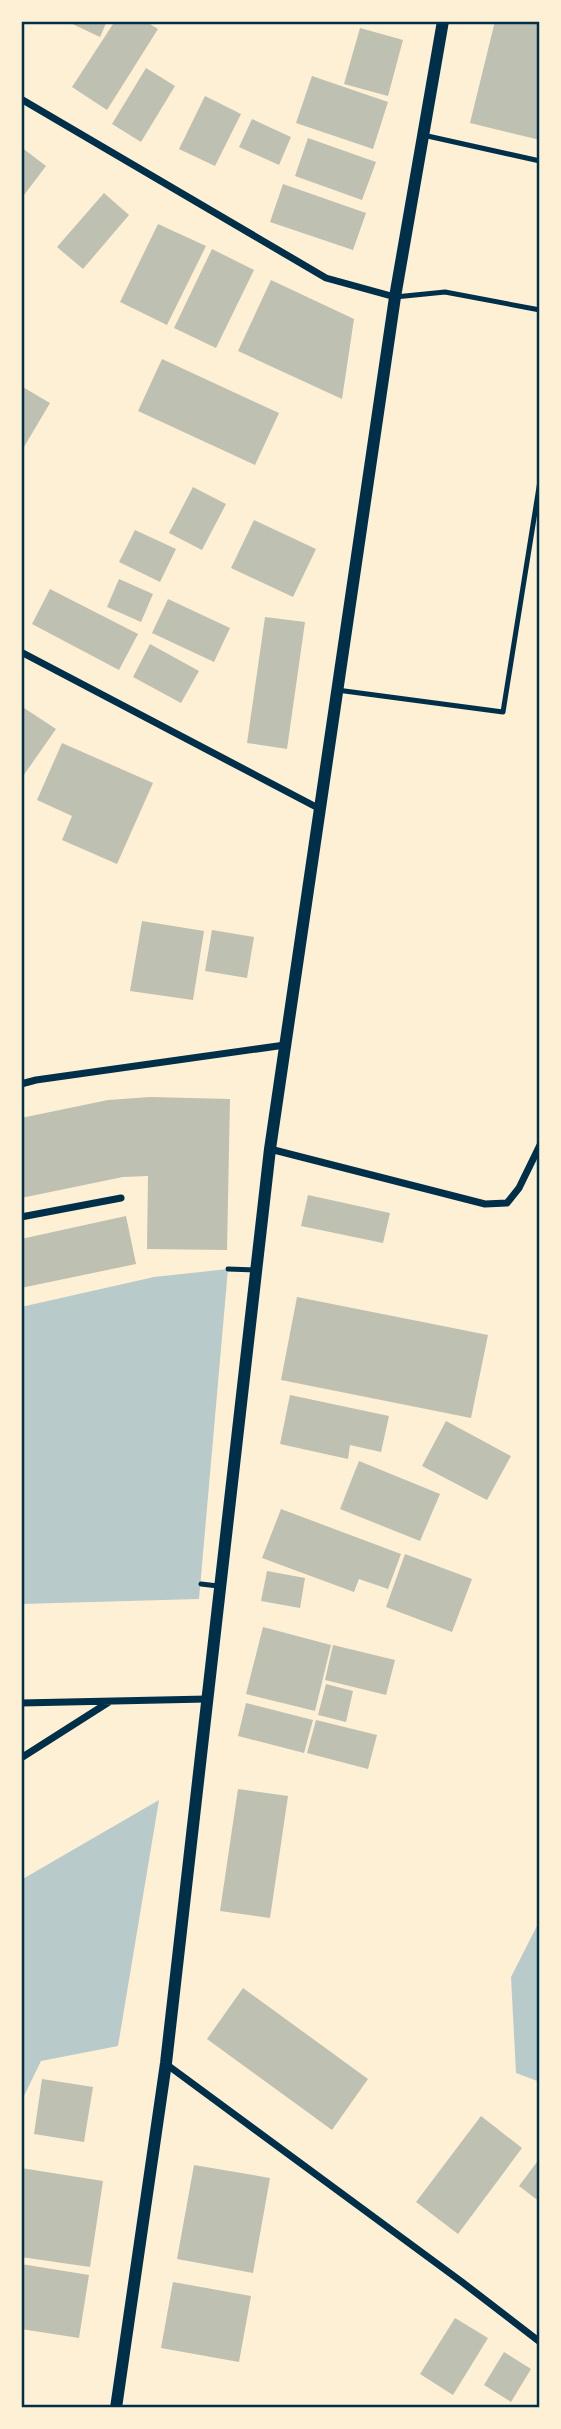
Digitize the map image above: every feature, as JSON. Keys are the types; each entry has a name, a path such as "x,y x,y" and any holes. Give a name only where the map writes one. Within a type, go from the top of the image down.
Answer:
{"street":[{"path":"116,2408 166,2063 270,1149 395,297 443,21"},
{"path":"21,99 326,278 395,297"},
{"path":"21,652 320,809"},
{"path":"21,1084 285,1045"},
{"path":"270,1149 485,1204 507,1203 519,1188 540,1145"},
{"path":"21,1217 121,1198"},
{"path":"21,1703 207,1699"},
{"path":"21,1758 110,1702"},
{"path":"166,2063 540,2342"}],"lane":[{"path":"423,135 540,162"},
{"path":"395,297 445,292 540,310"},
{"path":"337,690 503,712 540,481"},
{"path":"228,1269 256,1270"},
{"path":"201,1584 220,1586"}],"shaded area":[{"path":"228,1269 199,1599 21,1604 21,1307 154,1277"},
{"path":"159,1800 118,2046 41,2061 21,2102 21,1880"},
{"path":"540,1920 540,2082 516,2073 511,1977"}],"building":[{"path":"66,21 107,21 100,37"},
{"path":"115,21 145,21 158,29 107,110 72,87"},
{"path":"495,21 540,21 540,140 470,123"},
{"path":"360,28 403,40 388,96 344,84"},
{"path":"146,68 175,86 141,142 112,124"},
{"path":"312,76 388,102 373,149 296,123"},
{"path":"205,96 241,114 215,166 179,149"},
{"path":"252,119 291,137 279,165 239,147"},
{"path":"308,138 376,162 362,200 295,176"},
{"path":"21,147 46,166 21,199"},
{"path":"283,184 366,213 353,250 270,222"},
{"path":"104,193 129,215 83,269 57,247"},
{"path":"158,224 206,246 167,325 120,302"},
{"path":"212,249 254,270 216,348 174,328"},
{"path":"271,280 354,319 342,399 238,351"},
{"path":"162,359 279,413 255,465 138,411"},
{"path":"21,386 50,403 21,452"},
{"path":"193,487 226,504 202,550 169,533"},
{"path":"254,520 316,549 293,597 231,568"},
{"path":"135,530 176,549 160,582 119,562"},
{"path":"119,579 153,594 141,622 107,607"},
{"path":"50,589 138,634 119,670 32,624"},
{"path":"168,599 230,628 214,662 152,633"},
{"path":"265,617 305,622 287,749 247,743"},
{"path":"150,644 199,671 181,703 133,677"},
{"path":"21,706 56,729 21,779"},
{"path":"62,743 153,783 117,864 62,840 72,816 37,800"},
{"path":"142,921 204,931 193,1000 130,991"},
{"path":"212,930 254,937 247,978 205,971"},
{"path":"150,1097 230,1099 227,1250 147,1249 148,1176 123,1177 21,1198 21,1118 108,1100"},
{"path":"308,1195 390,1213 383,1243 301,1226"},
{"path":"126,1216 136,1264 21,1288 21,1239"},
{"path":"297,1297 488,1335 471,1418 281,1380"},
{"path":"290,1395 389,1416 381,1452 350,1445 348,1459 280,1444"},
{"path":"446,1421 511,1456 487,1500 422,1466"},
{"path":"359,1461 440,1494 420,1541 340,1509"},
{"path":"281,1509 401,1554 388,1589 359,1579 354,1592 262,1558"},
{"path":"405,1554 472,1579 452,1632 386,1607"},
{"path":"267,1571 305,1578 300,1608 261,1601"},
{"path":"263,1627 331,1645 315,1711 246,1694"},
{"path":"333,1645 395,1660 386,1695 325,1680"},
{"path":"326,1684 353,1691 346,1722 318,1715"},
{"path":"246,1703 313,1720 304,1753 238,1736"},
{"path":"316,1720 377,1735 368,1769 307,1753"},
{"path":"238,1789 288,1796 270,1918 220,1911"},
{"path":"243,1988 368,2079 332,2130 207,2039"},
{"path":"42,2079 93,2087 84,2142 34,2134"},
{"path":"481,2116 522,2148 458,2234 416,2202"},
{"path":"540,2158 540,2202 519,2186"},
{"path":"194,2165 270,2178 253,2273 177,2259"},
{"path":"21,2168 103,2181 90,2267 21,2257"},
{"path":"21,2264 89,2275 79,2338 21,2329"},
{"path":"173,2282 251,2296 239,2362 161,2348"},
{"path":"455,2318 488,2338 453,2395 420,2374"},
{"path":"504,2352 531,2369 511,2402 484,2385"}]}
